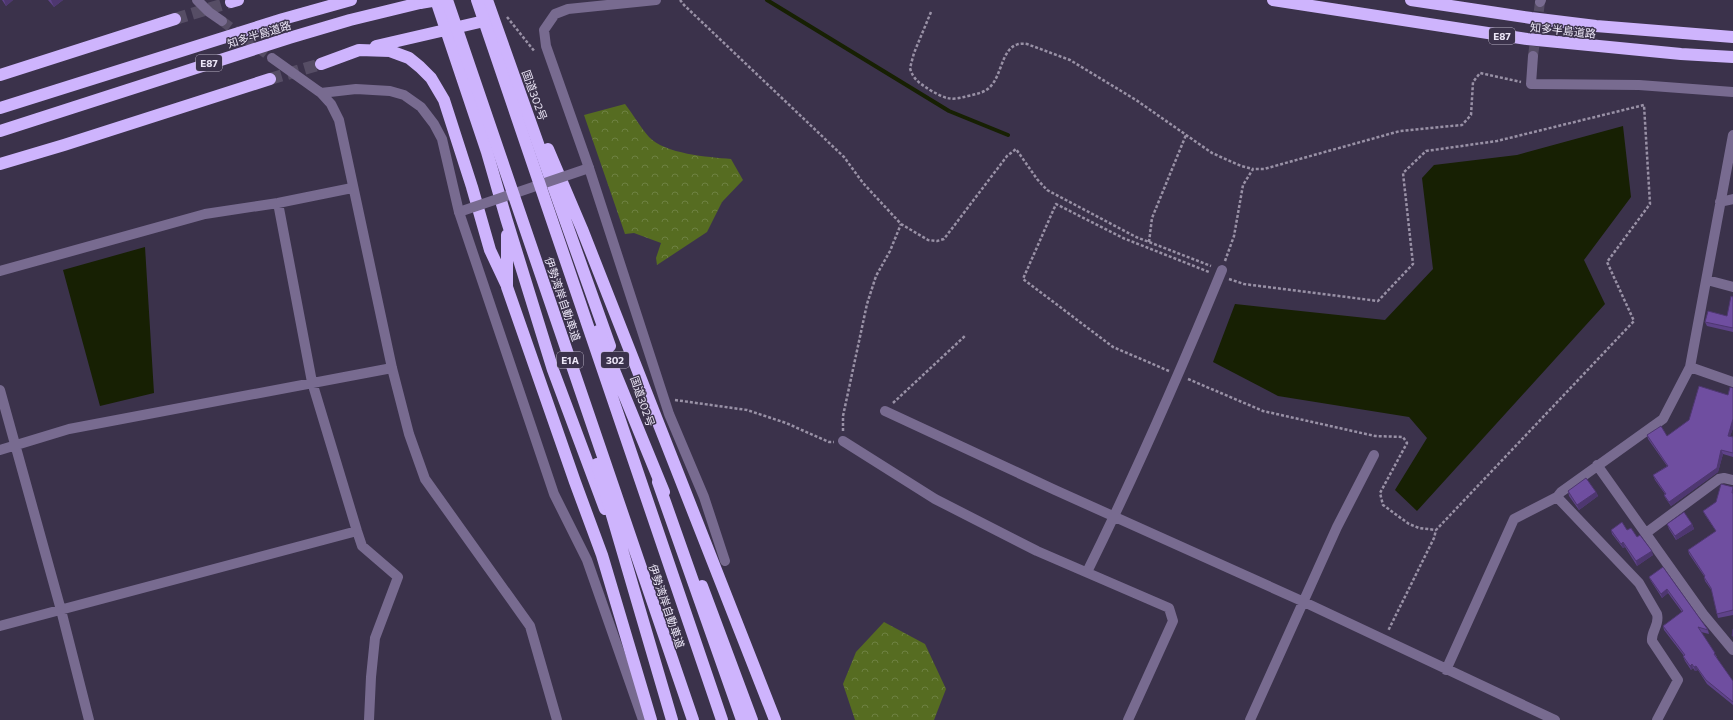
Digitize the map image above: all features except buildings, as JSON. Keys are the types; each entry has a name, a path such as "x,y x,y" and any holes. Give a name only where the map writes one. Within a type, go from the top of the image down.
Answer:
{"highway":[{"name":"知多半島道路","path":"0,108 283,19 351,0"},
{"name":"知多半島道路","path":"0,131 289,38 350,20 437,0"},
{"path":"437,0 487,152 553,370 637,591 678,720"},
{"name":"伊勢湾岸自動車道","path":"447,0 693,720"},
{"name":"伊勢湾岸自動車道","path":"477,0 722,720"},
{"name":"国道302号","path":"488,0 742,720"},
{"name":"知多半島道路","path":"1273,0 1527,40 1681,54 1733,57"},
{"name":"知多半島道路","path":"1411,0 1546,20 1733,37"},
{"path":"0,75 175,19"},
{"path":"321,64 359,50 494,19"},
{"path":"359,50 390,51 409,58 431,78 444,100 472,187 490,250 508,287 575,482 602,555 651,720"},
{"path":"0,164 270,79"},
{"path":"522,96 542,135 564,185 775,720"},
{"path":"549,214 710,604 752,720"},
{"path":"506,218 508,287"},
{"path":"566,350 595,456 672,720"}],"street":[{"path":"656,0 568,9 555,14 544,30 546,46 589,168 666,398 670,414 704,497 725,561"},
{"path":"199,1 209,12 222,21"},
{"path":"1533,56 1531,84 1639,85 1733,92"},
{"path":"272,58 321,92 331,104 338,120 392,368 409,434 425,479 530,626 557,720"},
{"path":"321,92 356,88 390,91 404,95 421,107 434,124 442,139 459,212 554,494 587,560 643,720"},
{"path":"1446,670 1514,519 1557,497 1561,492 1597,465 1663,419 1690,367 1733,135"},
{"path":"459,212 589,168"},
{"path":"0,271 205,214 278,203 352,188"},
{"path":"1720,202 1733,199"},
{"path":"278,203 312,382 357,531 362,546 398,577 375,638 369,720"},
{"path":"1087,572 1178,374 1220,273"},
{"path":"1707,280 1733,287"},
{"path":"1690,367 1733,382"},
{"path":"0,450 69,430 312,382 392,368"},
{"path":"0,390 89,720"},
{"path":"885,411 1304,602 1538,716 1555,720"},
{"path":"843,441 935,499 1037,551 1169,608 1172,621 1128,720"},
{"path":"1250,720 1337,527 1374,455"},
{"path":"1597,465 1703,614 1733,650"},
{"path":"1646,533 1719,479 1724,478 1733,480"},
{"path":"1557,497 1639,583 1657,614 1658,620 1651,636 1652,641 1678,680 1657,720"},
{"path":"0,626 357,531"}],"path":[{"path":"680,0 844,157 863,183 901,224 928,240 937,241 944,239 1007,156 1016,149 1037,179 1047,190 1136,237 1244,284 1378,301 1413,264 1402,173 1426,152 1497,141 1644,105 1650,204 1607,262 1634,321 1436,530 1434,538 1383,640"},
{"path":"931,12 914,53 910,68 916,81 948,99 956,99 983,92 990,88 995,81 1008,50 1014,45 1020,43 1027,44 1070,60 1136,100 1212,153 1241,166 1253,169 1264,169 1400,131 1462,125 1471,115 1473,82 1480,74 1531,84"},
{"path":"506,16 539,56 550,58"},
{"path":"1149,242 1152,218 1186,135"},
{"path":"1220,273 1234,236 1243,185 1253,169"},
{"path":"1220,273 1123,238 1056,204 1024,279 1113,347 1263,411 1375,436 1403,437 1407,443 1380,493 1384,505 1409,524 1419,528 1436,530"},
{"path":"666,398 747,410 786,423 829,442 843,441 843,416 867,304 876,276 890,251 901,224"},
{"path":"885,411 966,335"}],"green space":[{"path":"625,104 649,137 656,143 687,154 731,159 743,180 722,202 707,232 657,265 656,258 661,243 634,233 625,234 584,115"},
{"path":"884,622 925,644 946,689 934,720 855,720 843,684 856,652"}],"shaded area":[{"path":"1623,126 1631,197 1584,260 1605,304 1417,511 1395,490 1427,438 1409,417 1278,396 1213,362 1235,304 1385,320 1433,269 1422,178 1434,165 1517,155"},
{"path":"145,247 154,393 100,406 63,270"}],"waterway":[{"path":"767,0 949,111 1008,135"}],"tunnel":[{"path":"175,19 231,2"},
{"path":"1533,56 1540,2"},
{"path":"222,21 272,58"},
{"path":"270,79 321,64"}]}
